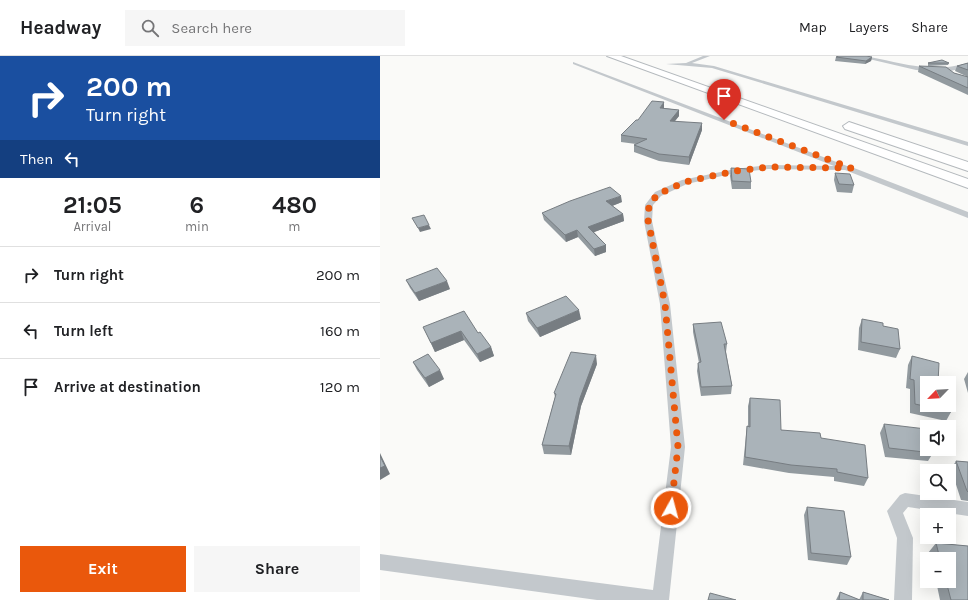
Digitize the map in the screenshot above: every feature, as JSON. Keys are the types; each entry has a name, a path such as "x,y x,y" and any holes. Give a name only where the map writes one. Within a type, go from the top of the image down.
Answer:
{"highway":[{"path":"612,56 968,184"},
{"path":"643,56 713,80"},
{"path":"841,123 968,167"}],"street":[{"path":"685,64 708,56"},
{"path":"858,56 955,76 946,70"},
{"path":"575,63 851,168 968,215"},
{"path":"668,64 685,64 719,69 883,117 932,134 968,144"},
{"path":"916,68 946,70 968,65"},
{"path":"380,562 660,600 678,447 665,304 648,220 649,205 658,194 685,182 735,171 768,167 851,168"},
{"path":"903,600 905,538 895,511 905,500 968,509"}],"building":[{"path":"836,57 872,57 866,61"},
{"path":"942,60 949,63 928,63"},
{"path":"968,63 968,70 957,66"},
{"path":"919,66 946,67 954,73 968,77 968,88"},
{"path":"652,101 664,102 660,108 679,110 670,121 702,123 689,157 659,154 634,145 647,139 621,135 636,120 638,120"},
{"path":"731,168 749,169 751,182 732,181"},
{"path":"835,173 850,174 854,185 839,184"},
{"path":"610,187 621,196 606,201 623,214 588,227 606,245 594,249 577,230 565,235 542,213 570,201"},
{"path":"424,215 429,225 418,228 412,218"},
{"path":"437,268 447,281 415,293 406,280"},
{"path":"566,296 579,310 537,328 526,313"},
{"path":"464,311 478,333 480,332 491,347 477,354 461,331 431,343 423,327"},
{"path":"862,319 883,323 883,326 898,329 900,349 861,342"},
{"path":"721,322 727,344 724,344 732,386 701,387 698,363 701,362 693,324"},
{"path":"571,352 596,355 580,398 569,446 542,445 556,394 554,393"},
{"path":"428,354 440,370 425,378 413,362"},
{"path":"912,356 939,363 938,376 920,376 920,405 915,404 914,380 910,379"},
{"path":"750,398 780,400 781,430 820,433 821,438 865,445 868,478 837,472 837,469 791,465 745,457 747,426 750,427"},
{"path":"884,424 920,428 920,452 889,448"},
{"path":"380,456 385,466 380,468"},
{"path":"956,461 968,462 968,492 967,491"},
{"path":"807,507 844,511 851,557 811,553"},
{"path":"936,544 968,546 968,600 951,600 948,588 956,588 956,552 938,552"},
{"path":"840,592 860,600 839,600"},
{"path":"863,592 889,600 863,600"},
{"path":"710,593 736,600 708,600"}],"route":[{"path":"671,508 678,447 665,304 648,220 649,205 658,194 685,182 735,171 768,167 851,168 724,120"}]}
